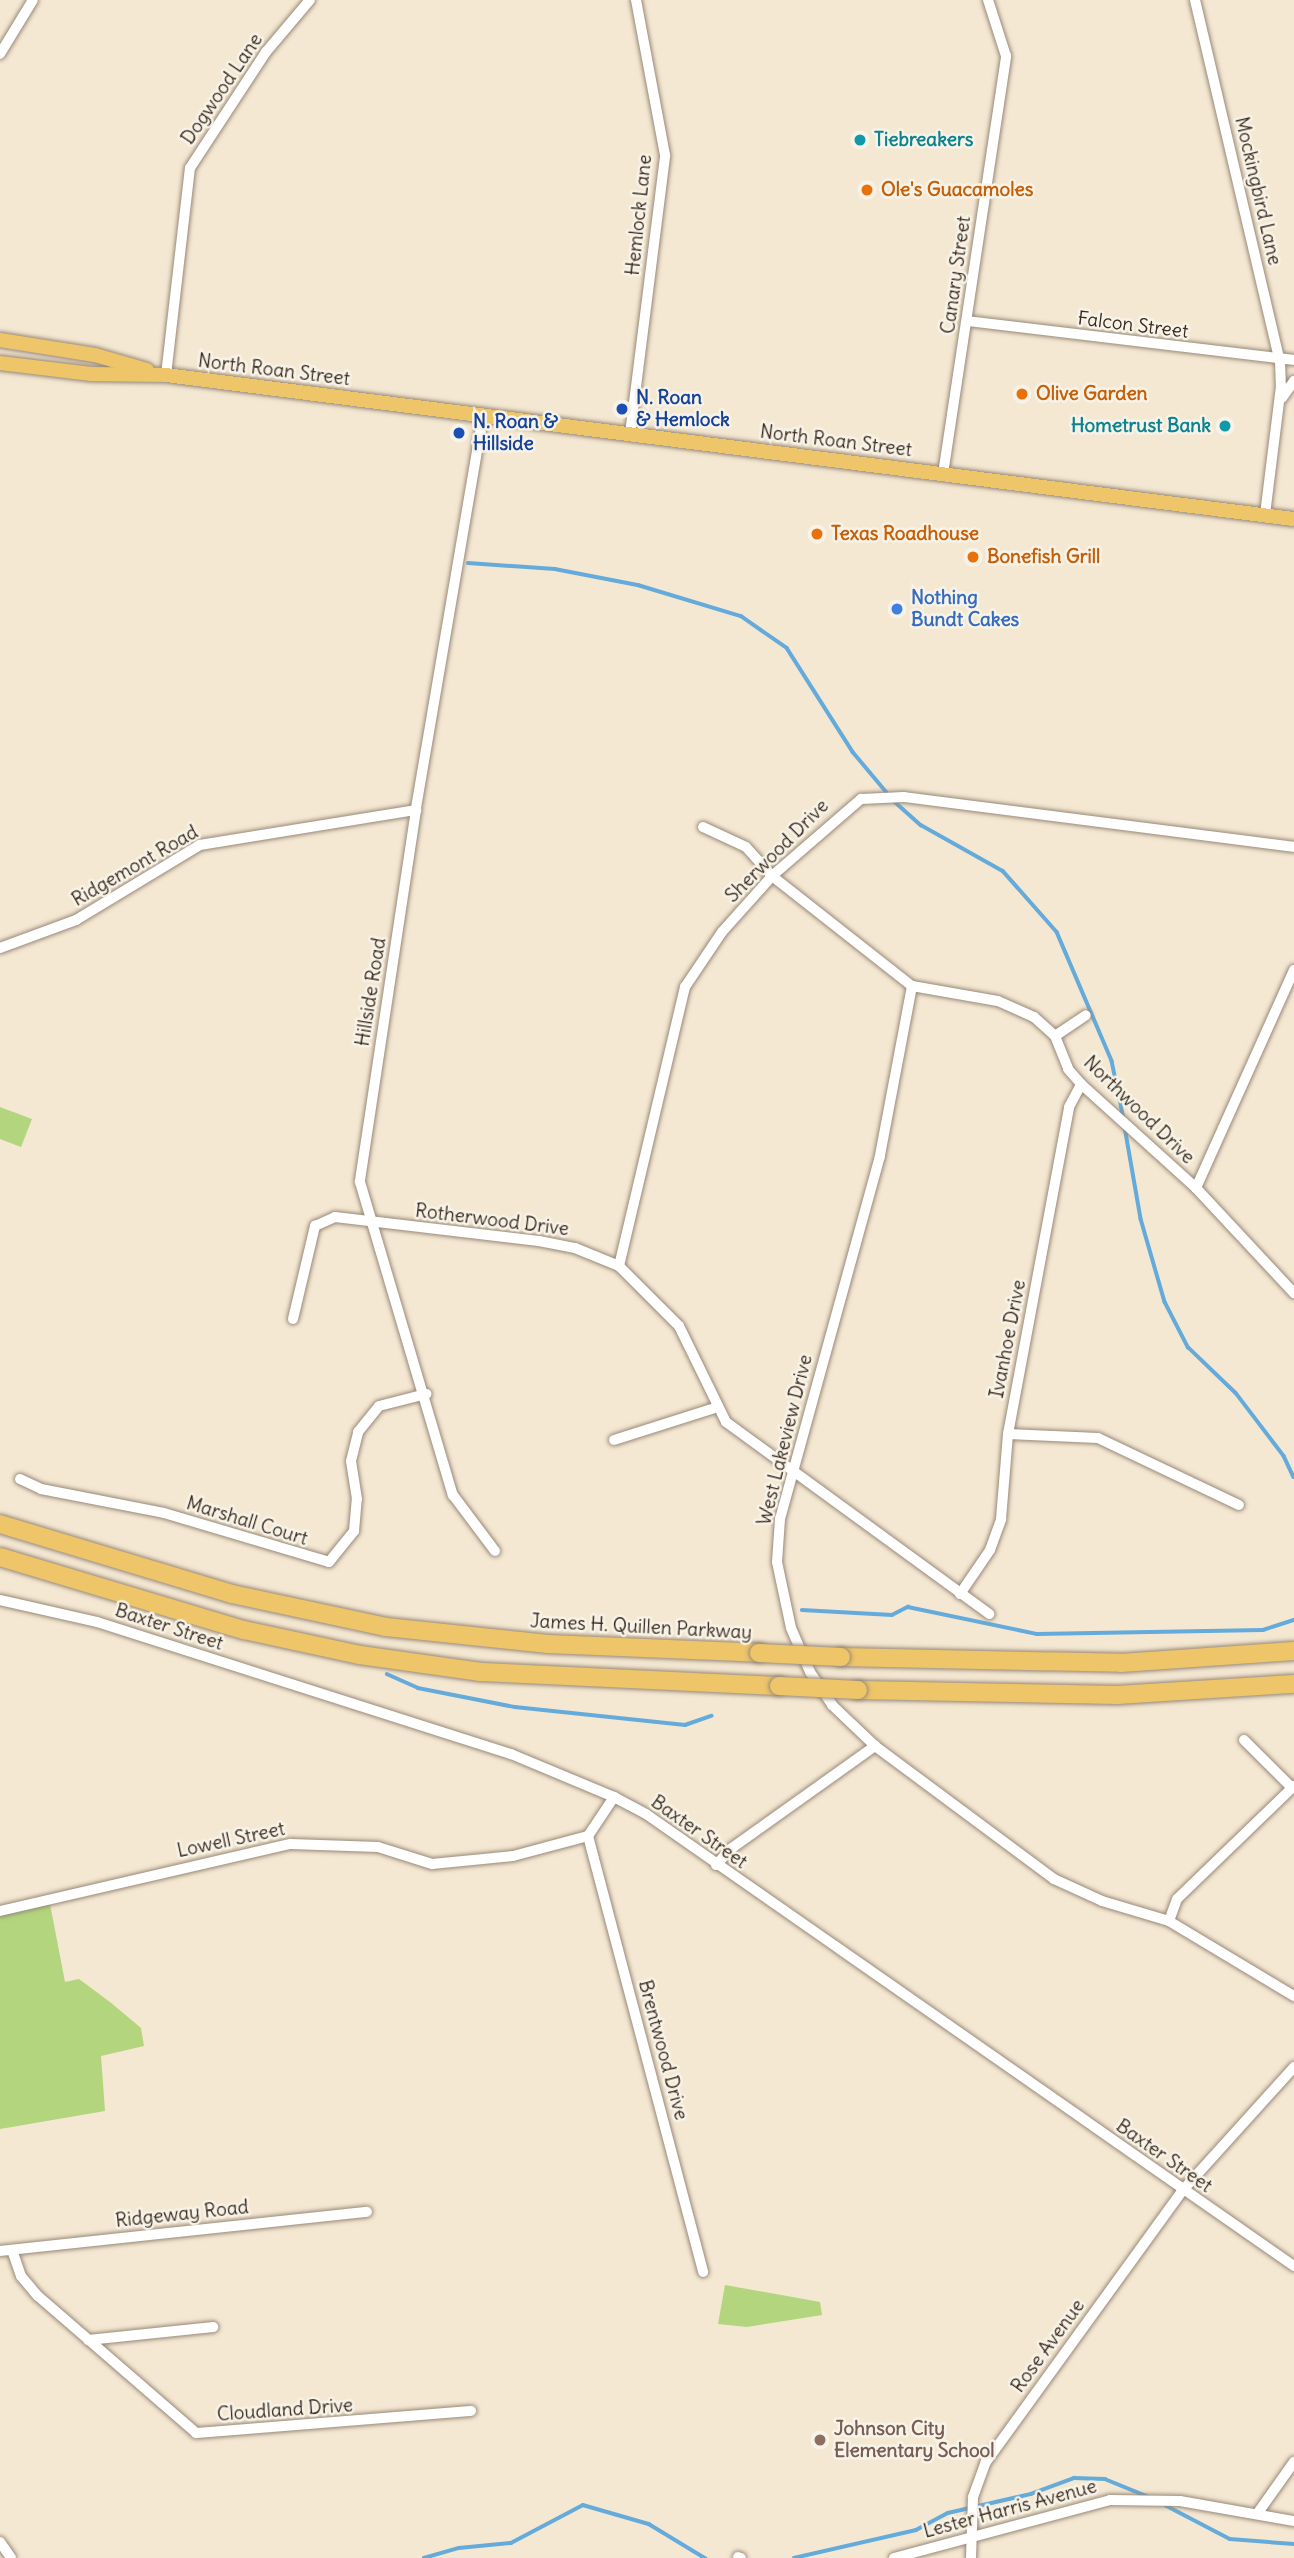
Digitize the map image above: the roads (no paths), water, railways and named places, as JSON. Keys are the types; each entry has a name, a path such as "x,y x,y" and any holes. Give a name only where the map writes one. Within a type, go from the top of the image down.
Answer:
{"highway":[{"name":"James H. Quillen Parkway","path":"0,1524 232,1594 386,1628 548,1644 841,1657 1121,1662 1294,1651"},
{"path":"0,1557 244,1630 360,1655 481,1672 858,1690 1117,1695 1294,1684"}],"main road":[{"name":"North Roan Street","path":"0,340 95,355 166,375"},
{"name":"North Roan Street","path":"0,363 91,374 166,375 1294,519"}],"street":[{"path":"0,54 33,0"},
{"name":"Dogwood Lane","path":"166,375 190,169 266,52 310,0"},
{"name":"Hemlock Lane","path":"630,435 665,155 636,0"},
{"name":"Canary Street","path":"943,474 1006,56 988,0"},
{"name":"Mockingbird Lane","path":"1195,0 1279,361 1280,402 1265,515"},
{"name":"Falcon Street","path":"967,321 1279,361 1294,360"},
{"path":"1280,402 1294,381"},
{"name":"Hillside Road","path":"483,416 416,810 360,1182 426,1394 453,1496 495,1551"},
{"name":"Sherwood Drive","path":"619,1266 685,987 722,932 772,876 845,810 861,799 879,795 1294,847"},
{"name":"Ridgemont Road","path":"0,948 76,920 200,845 416,810"},
{"path":"703,827 746,847 772,876 912,986"},
{"path":"1196,1188 1294,970"},
{"name":"Northwood Drive","path":"912,986 975,995 1019,1007 1055,1036 1068,1069 1081,1084 1196,1188 1294,1293"},
{"name":"West Lakeview Drive","path":"912,986 880,1156 792,1469 777,1541 782,1595 791,1628 810,1672 832,1705 875,1746 1054,1879 1102,1901 1169,1921 1294,1996"},
{"path":"1055,1036 1086,1016"},
{"name":"Ivanhoe Drive","path":"960,1594 997,1535 1008,1434 1069,1107 1081,1084"},
{"name":"Rotherwood Drive","path":"293,1320 315,1226 335,1217 539,1241 575,1248 619,1266 679,1326 726,1422 989,1614"},
{"name":"Marshall Court","path":"20,1479 41,1489 164,1513 329,1562 354,1531 358,1499 351,1461 358,1432 379,1406 426,1394"},
{"path":"614,1440 718,1407"},
{"path":"1008,1434 1098,1438 1239,1505"},
{"name":"Baxter Street","path":"0,1600 97,1622 523,1758 614,1797 1294,2266"},
{"path":"1169,1921 1177,1899 1293,1787 1244,1740"},
{"path":"716,1865 732,1847 875,1746"},
{"path":"588,1836 614,1797"},
{"name":"Lowell Street","path":"0,1911 291,1843 379,1847 432,1864 513,1857 588,1836"},
{"name":"Brentwood Drive","path":"588,1836 704,2272"},
{"name":"Rose Avenue","path":"971,2558 973,2497 986,2462 1183,2190 1294,2067"},
{"name":"Ridgeway Road","path":"0,2251 367,2211"},
{"name":"Cloudland Drive","path":"12,2250 22,2276 38,2296 196,2434 471,2412"},
{"path":"88,2340 213,2328"},
{"path":"1257,2514 1294,2462"},
{"name":"Lester Harris Avenue","path":"897,2557 970,2534 1110,2500 1180,2501 1294,2521"},
{"path":"0,2542 11,2558"}],"waterway":[{"path":"468,563 555,569 638,585 741,616 787,648 853,752 889,795"},
{"path":"894,801 921,825 1003,871 1057,932 1112,1061 1124,1119"},
{"path":"1125,1127 1141,1219 1165,1302 1188,1347 1236,1393 1284,1456 1294,1477"},
{"path":"802,1610 892,1615 908,1607 1037,1634 1263,1630 1294,1620"},
{"path":"387,1674 418,1688 515,1707 685,1725 711,1716"},
{"path":"794,2558 916,2530 948,2513 1031,2494 1074,2478 1105,2479 1149,2497"},
{"path":"424,2558 459,2548 511,2543 583,2505 649,2524 705,2558"},
{"path":"1165,2505 1230,2539 1294,2544"}],"place":[{"name":"Tiebreakers","path":"860,140"},
{"name":"Ole's Guacamoles","path":"867,190"},
{"name":"Olive Garden","path":"1022,394"},
{"name":"N. Roan & Hemlock","path":"622,409"},
{"name":"Hometrust Bank","path":"1225,426"},
{"name":"N. Roan & Hillside","path":"459,433"},
{"name":"Texas Roadhouse","path":"817,534"},
{"name":"Bonefish Grill","path":"973,557"},
{"name":"Nothing Bundt Cakes","path":"897,609"},
{"name":"Johnson City Elementary School","path":"820,2440"}]}
